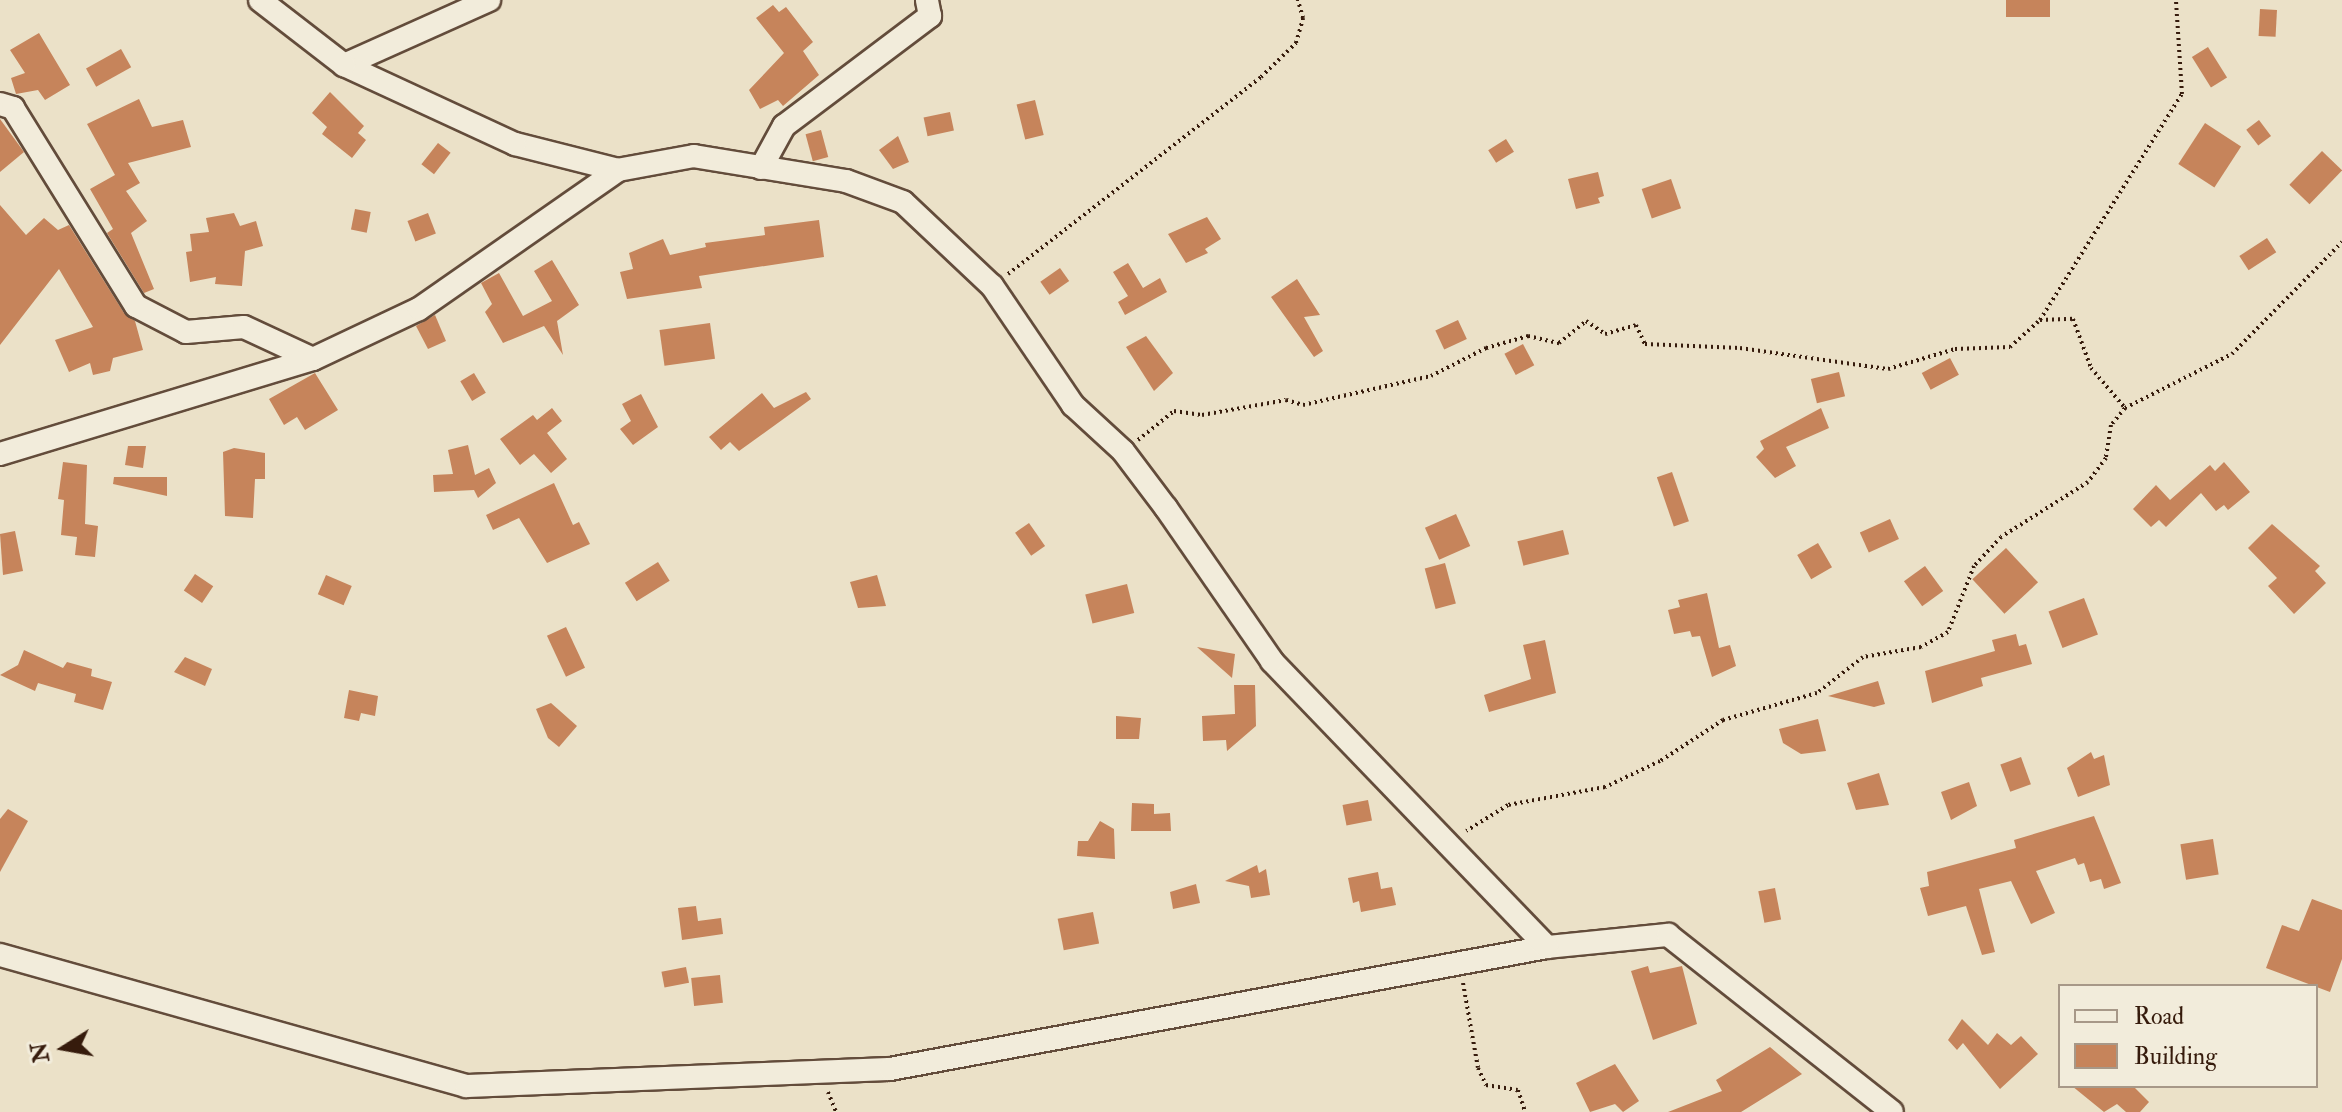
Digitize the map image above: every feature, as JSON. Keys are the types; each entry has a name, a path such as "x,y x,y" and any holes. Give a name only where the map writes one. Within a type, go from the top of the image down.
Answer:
{"street":[{"path":"260,0 344,65 515,144 618,170"},
{"path":"344,65 489,0"},
{"path":"761,168 784,126 930,16 927,0"},
{"path":"0,104 13,108 136,306 186,332 244,327 313,359"},
{"path":"0,454 313,359 419,309 618,170 694,156 846,181 903,202 992,286 1073,405 1123,451 1272,661 1333,730 1450,841 1547,947"},
{"path":"0,955 466,1086 890,1069 1547,947 1668,935 1892,1112"}],"path":[{"path":"992,286 1261,77 1296,43 1303,18 1298,0"},
{"path":"1123,451 1174,411 1202,415 1286,400 1303,405 1417,380 1486,348 1528,336 1559,343 1586,321 1605,334 1636,325 1645,344 1740,348 1888,369 1955,349 2010,347 2040,320 2182,94 2176,0"},
{"path":"1450,841 1508,805 1605,787 1660,761 1723,720 1817,693 1863,657 1921,647 1948,632 1974,566 2001,537 2088,482 2106,458 2111,425 2125,408 2232,354 2342,242"},
{"path":"2040,320 2073,319 2091,368 2125,408"},
{"path":"1460,964 1478,1068 1486,1085 1518,1090 1525,1112"}],"building":[{"path":"2006,0 2050,0 2050,17 2006,17"},
{"path":"773,5 779,12 786,7 813,42 803,51 819,75 783,106 778,100 760,109 749,90 784,53 756,18"},
{"path":"2260,9 2277,10 2276,37 2259,36"},
{"path":"39,33 70,85 45,100 38,90 16,94 11,78 25,73 10,50"},
{"path":"2208,47 2227,78 2211,88 2192,57"},
{"path":"121,49 131,67 96,87 86,68"},
{"path":"330,92 364,126 358,133 366,140 352,158 322,134 327,127 312,113"},
{"path":"139,99 152,127 183,120 191,147 128,163 140,183 126,191 147,221 131,233 154,289 144,293 107,233 113,229 90,189 115,175 87,124"},
{"path":"1035,100 1044,135 1025,140 1017,105"},
{"path":"950,112 954,131 928,136 924,118"},
{"path":"0,119 24,152 0,172"},
{"path":"2259,120 2271,136 2258,146 2246,130"},
{"path":"2205,123 2241,146 2214,188 2178,164"},
{"path":"821,130 828,157 813,161 806,134"},
{"path":"898,136 909,162 893,169 879,150"},
{"path":"1506,139 1514,152 1496,163 1488,150"},
{"path":"438,143 451,153 434,174 421,164"},
{"path":"2322,151 2342,171 2309,204 2289,185"},
{"path":"1598,172 1604,196 1598,198 1600,203 1576,209 1568,179"},
{"path":"1671,179 1681,208 1652,218 1642,189"},
{"path":"0,205 26,235 44,218 58,230 69,225 124,313 135,321 143,350 113,358 110,371 93,375 90,363 69,372 55,340 93,327 59,269 0,345"},
{"path":"355,209 371,212 367,233 351,230"},
{"path":"234,213 240,226 256,221 263,246 245,251 242,286 215,284 216,277 190,282 186,252 192,251 190,234 209,232 206,218"},
{"path":"428,213 436,234 415,241 407,221"},
{"path":"1207,217 1221,239 1205,249 1208,253 1186,263 1168,234"},
{"path":"819,220 824,257 699,276 702,288 627,299 620,272 633,269 629,253 663,239 670,255 706,247 705,243 765,235 764,227"},
{"path":"2267,238 2276,252 2249,270 2239,256"},
{"path":"552,260 579,305 557,321 563,355 544,326 503,343 485,312 492,304 481,283 499,273 523,316 552,301 534,271"},
{"path":"1128,263 1143,288 1160,278 1167,292 1125,315 1118,302 1128,296 1113,272"},
{"path":"1060,268 1069,281 1050,295 1040,282"},
{"path":"1297,279 1320,315 1304,317 1323,351 1314,357 1271,297"},
{"path":"435,315 446,341 428,349 416,326"},
{"path":"1458,320 1467,339 1444,350 1435,331"},
{"path":"710,323 715,359 665,366 659,330"},
{"path":"1146,336 1173,373 1154,391 1126,347"},
{"path":"1523,344 1534,365 1516,375 1504,354"},
{"path":"1950,358 1959,375 1931,390 1922,373"},
{"path":"1839,372 1845,396 1817,403 1811,379"},
{"path":"315,373 338,410 305,430 297,417 284,425 269,399"},
{"path":"474,373 486,393 472,401 460,381"},
{"path":"806,392 811,399 739,451 730,442 721,450 709,437 762,393 774,408"},
{"path":"641,394 658,427 633,445 620,429 631,421 622,404"},
{"path":"552,408 562,421 547,433 567,459 551,473 534,454 520,465 500,439 533,415 537,420"},
{"path":"1821,408 1829,428 1786,447 1796,466 1775,478 1756,457 1764,449 1760,441"},
{"path":"468,445 475,475 489,468 496,483 478,498 474,490 434,492 433,475 453,474 448,450"},
{"path":"128,446 146,446 143,468 125,465"},
{"path":"234,448 265,453 265,479 255,479 253,518 225,516 223,452"},
{"path":"63,462 87,465 85,524 98,526 95,557 75,555 77,537 61,535 64,500 58,499"},
{"path":"2224,462 2250,492 2228,510 2224,505 2216,511 2201,493 2166,527 2159,520 2151,527 2133,509 2156,485 2170,500 2210,465 2215,471"},
{"path":"1672,472 1689,521 1674,526 1657,477"},
{"path":"114,477 167,477 167,496 113,484"},
{"path":"554,483 573,525 579,522 590,544 547,563 519,518 493,530 486,515"},
{"path":"1456,514 1470,546 1439,560 1425,528"},
{"path":"1890,519 1899,539 1869,553 1860,532"},
{"path":"1029,523 1045,546 1031,556 1015,533"},
{"path":"2272,524 2320,566 2315,571 2326,583 2294,614 2268,586 2277,578 2248,548"},
{"path":"1563,530 1569,554 1523,566 1517,541"},
{"path":"15,531 23,571 3,575 0,534"},
{"path":"1818,543 1832,567 1811,579 1797,555"},
{"path":"2006,548 2038,582 2004,614 1972,579"},
{"path":"658,562 670,581 637,601 625,583"},
{"path":"1445,563 1456,604 1436,609 1425,568"},
{"path":"1925,566 1943,591 1922,606 1904,581"},
{"path":"195,574 213,586 202,603 184,591"},
{"path":"326,575 352,586 344,605 318,594"},
{"path":"877,575 886,606 858,608 850,582"},
{"path":"1127,584 1134,613 1093,624 1085,594"},
{"path":"1707,593 1719,648 1730,645 1736,666 1712,677 1700,636 1692,637 1690,631 1674,634 1668,610 1680,607 1678,600"},
{"path":"2084,598 2098,634 2063,648 2049,612"},
{"path":"566,627 585,668 566,677 547,636"},
{"path":"2016,634 2019,646 2026,644 2032,664 1981,678 1983,686 1932,703 1925,671 1995,651 1992,640"},
{"path":"1545,640 1556,693 1489,712 1484,695 1531,679 1523,645"},
{"path":"1197,647 1235,654 1232,678"},
{"path":"24,650 63,668 67,662 92,669 91,676 112,682 103,710 74,702 76,694 38,683 35,691 0,675 18,665"},
{"path":"185,657 212,669 205,686 174,672"},
{"path":"1878,681 1885,704 1874,707 1828,696"},
{"path":"1234,685 1255,685 1256,726 1227,751 1226,740 1203,741 1202,716 1235,714"},
{"path":"349,690 378,696 375,716 361,713 359,721 344,718"},
{"path":"551,703 577,726 559,747 548,738 536,709"},
{"path":"1116,716 1141,718 1139,739 1116,739"},
{"path":"1818,719 1826,751 1801,754 1783,743 1779,729"},
{"path":"2091,752 2094,759 2104,755 2110,785 2078,797 2067,768"},
{"path":"2021,757 2031,784 2010,792 2000,765"},
{"path":"1879,773 1889,805 1856,810 1847,783"},
{"path":"1969,782 1977,806 1951,820 1941,792"},
{"path":"1368,800 1372,821 1346,826 1342,805"},
{"path":"1132,803 1154,804 1154,814 1170,813 1171,831 1131,831"},
{"path":"8,809 28,821 0,872 0,819"},
{"path":"2094,816 2121,883 2104,889 2101,879 2090,882 2084,863 2078,865 2075,858 2036,871 2055,913 2031,924 2011,881 1979,889 1995,952 1982,955 1966,906 1928,916 1920,888 1929,886 1927,872 2016,848 2014,840"},
{"path":"1100,821 1114,829 1115,859 1077,856 1078,841 1088,841"},
{"path":"2213,839 2219,875 2186,880 2180,844"},
{"path":"1257,865 1259,873 1266,869 1270,895 1251,898 1249,886 1225,881"},
{"path":"1378,872 1381,889 1392,887 1396,905 1361,912 1359,901 1353,903 1348,878"},
{"path":"1196,884 1200,903 1173,909 1170,892"},
{"path":"1775,888 1781,919 1764,923 1758,891"},
{"path":"2312,899 2342,910 2342,959 2330,992 2318,988 2318,984 2309,984 2266,968 2282,925 2299,931"},
{"path":"696,906 698,921 721,918 723,934 682,940 678,908"},
{"path":"1093,912 1099,943 1064,950 1058,919"},
{"path":"1648,966 1650,973 1682,966 1697,1024 1653,1040 1631,971"},
{"path":"686,967 689,983 665,987 661,972"},
{"path":"720,975 723,1003 694,1006 691,978"},
{"path":"1962,1019 1988,1045 1997,1033 2011,1045 2021,1036 2038,1054 2000,1089 1963,1043 1957,1050 1948,1040"},
{"path":"1770,1047 1802,1074 1741,1112 1668,1112 1722,1091 1716,1080"},
{"path":"1615,1064 1639,1101 1623,1112 1615,1104 1590,1112 1576,1083"},
{"path":"2074,1088 2135,1088 2149,1102 2140,1112 2126,1112 2117,1104 2104,1112"}]}
